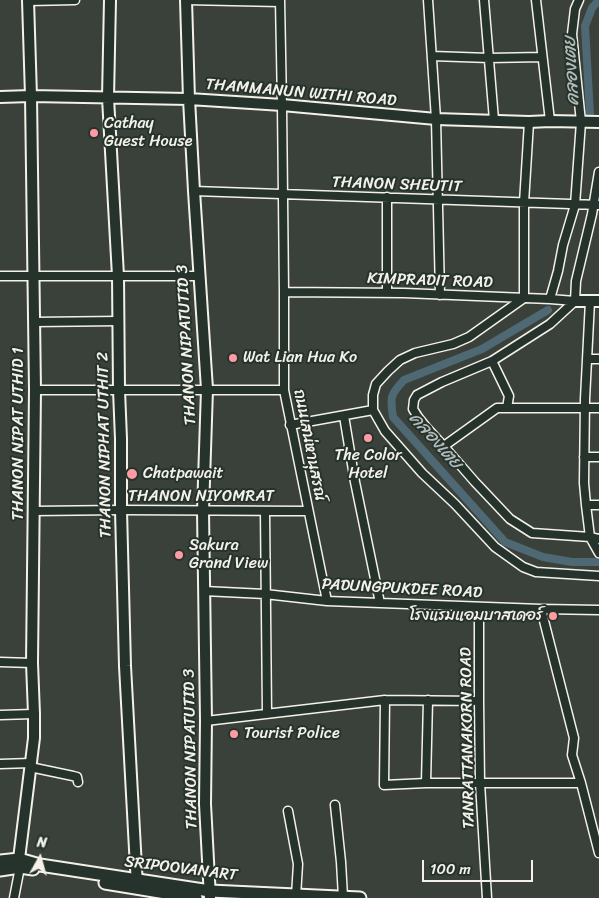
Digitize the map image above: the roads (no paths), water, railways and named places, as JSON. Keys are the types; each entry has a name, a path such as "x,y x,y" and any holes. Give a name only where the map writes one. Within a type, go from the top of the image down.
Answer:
{"main road":[{"name":"SRIPOOVANART","path":"0,861 137,885 210,895 360,898"},
{"name":"SRIPOOVANART","path":"0,870 20,863"},
{"name":"SRIPOOVANART","path":"137,885 163,895 196,898"}],"street":[{"path":"28,1 75,0"},
{"name":"THANON NIPHAT UTHIT 2","path":"110,0 108,98 118,276 125,666 137,885"},
{"path":"186,0 280,1 282,105"},
{"name":"THANON NIPATUTID 3","path":"186,0 189,99 207,389 203,511 206,722 205,804 210,895"},
{"path":"428,0 436,119 440,295"},
{"path":"484,0 494,120"},
{"path":"536,0 550,121"},
{"path":"551,299 562,245 575,205 581,122 572,34 575,9 579,0"},
{"name":"THANON NIPAT UTHID 1","path":"20,863 34,738 32,663 35,390 28,1"},
{"path":"432,56 542,57"},
{"name":"THAMMANUN WITHI ROAD","path":"0,97 189,99 282,105 436,119 599,122"},
{"name":"ถนนเสน่หานุสรณ์","path":"282,105 284,390 327,601"},
{"path":"529,122 524,203 524,298 469,337 452,344 414,353 400,360 376,384 373,395 374,410 385,431 422,473 455,504 495,547 523,567 536,572 599,576"},
{"path":"594,540 532,533 510,519 418,417 413,408 414,400 418,395 442,382 492,361 550,324 572,301 595,205 599,172"},
{"name":"THANON SHEUTIT","path":"194,191 595,205"},
{"path":"387,197 387,293"},
{"path":"0,276 199,276"},
{"name":"KIMPRADIT ROAD","path":"284,292 387,293 572,301"},
{"path":"572,301 595,301 587,359 584,457 586,505 599,554"},
{"path":"34,322 118,321"},
{"path":"587,359 599,359"},
{"path":"492,361 509,396 507,408"},
{"path":"35,390 284,390"},
{"path":"444,446 497,408 599,408"},
{"path":"290,425 374,410"},
{"path":"344,416 355,482 380,603"},
{"path":"584,457 599,458"},
{"path":"586,505 599,506"},
{"name":"THANON NIYOMRAT","path":"33,511 308,511"},
{"path":"265,511 266,714"},
{"name":"PADUNGPUKDEE ROAD","path":"204,591 265,594 327,601 599,610"},
{"name":"TANRATTANAKORN ROAD","path":"479,607 480,783 487,898"},
{"path":"541,609 574,738 572,755 599,853"},
{"path":"0,662 32,663"},
{"path":"206,722 385,700 479,701"},
{"path":"385,700 384,785 426,783 581,783"},
{"path":"426,783 428,700"},
{"path":"0,715 34,714"},
{"path":"0,764 30,765 76,777 78,782"},
{"path":"335,805 343,897"},
{"path":"288,811 298,864 296,896"},
{"path":"14,898 20,863"}],"waterway":[{"name":"คลองเตย","path":"590,114 585,26 592,8 599,0"},
{"name":"คลองเตย","path":"548,310 482,349 404,380 392,397 393,417 505,542 543,557 572,562 599,562"}],"place":[{"name":"Cathay Guest House","path":"94,133"},
{"name":"Wat Lian Hua Ko","path":"233,358"},
{"name":"The Color Hotel","path":"368,438"},
{"name":"Chatpawait","path":"132,474"},
{"name":"Sakura Grand View","path":"179,555"},
{"name":"โรงแรมแอมบาสเดอร์","path":"553,616"},
{"name":"Tourist Police","path":"234,734"}]}
